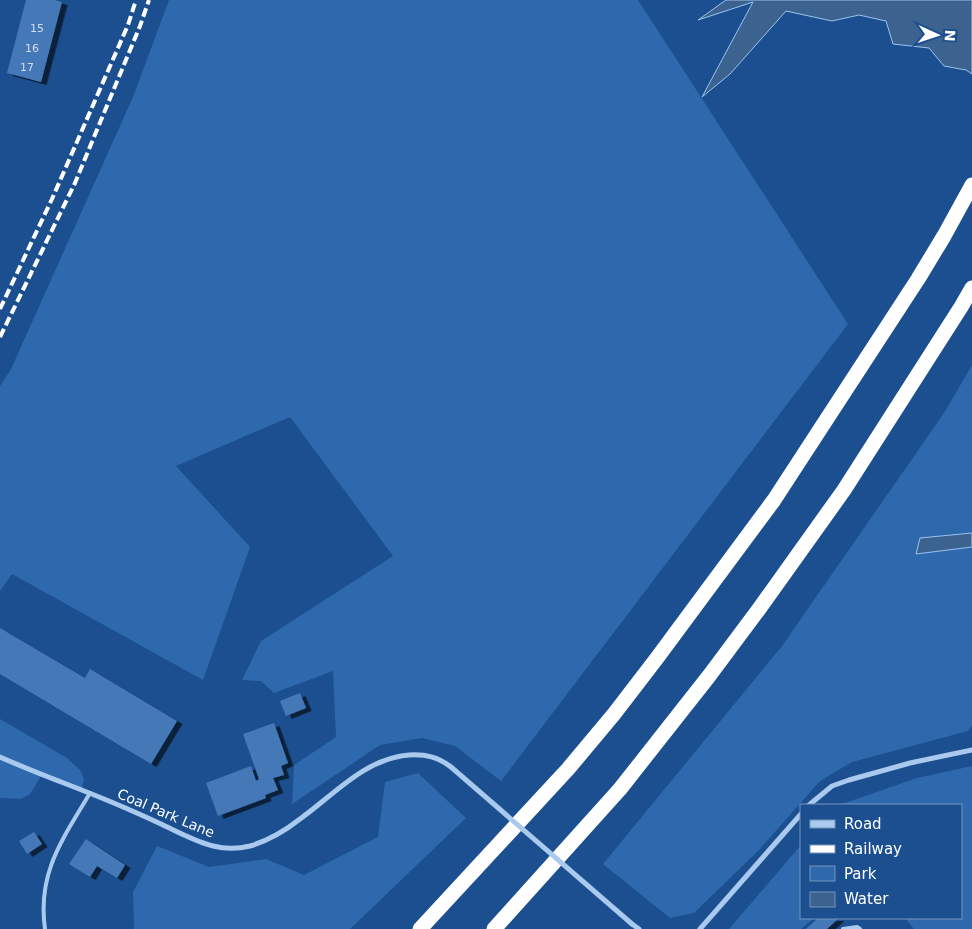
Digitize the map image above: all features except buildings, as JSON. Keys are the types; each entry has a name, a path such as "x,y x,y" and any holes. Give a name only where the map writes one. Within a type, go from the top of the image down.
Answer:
{"highway":[{"path":"420,929 568,769 657,658 774,500 918,279 972,185"},
{"path":"494,929 620,789 765,601 844,490 972,288"}],"street":[{"path":"810,804 832,786 849,780 910,763 972,750"},
{"name":"Coal Park Lane","path":"0,757 90,793 160,823 196,841 228,849 252,845 285,829 349,780 381,761 396,757 421,755 436,758 452,768 638,929"},
{"path":"700,929 800,815"}],"lane":[{"path":"45,929 43,903 49,868 90,793"},
{"path":"843,929 858,927 860,929"}],"green space":[{"path":"169,0 638,0 848,324 501,781 455,746 422,738 380,745 292,804 294,765 336,737 333,671 274,693 261,681 242,680 261,641 393,556 290,417 176,466 250,547 203,680 12,574 0,591 0,386 11,369 133,97"},
{"path":"972,365 972,533 920,538 917,554 972,547 972,725 968,731 852,762 820,781 758,851 694,913 670,918 603,864 782,646 944,413"},
{"path":"0,719 67,758 80,770 84,779 82,789 43,773 30,794 21,799 0,798"},
{"path":"972,766 972,929 914,929 906,919 962,919 962,804 842,804 917,778"},
{"path":"418,773 466,818 350,929 134,929 133,892 157,846 209,867 266,859 304,875 378,837 385,782"},
{"path":"800,846 800,919 813,919 801,929 729,929"}],"water":[{"path":"726,0 972,0 972,74 966,70 944,66 929,48 893,44 886,21 859,15 832,21 786,11 730,74 702,97 753,2 698,20"},
{"path":"972,533 972,547 916,554 920,538"}],"railway":[{"path":"0,309 52,199 128,25 136,0"},
{"path":"0,337 75,183 149,0"}]}
